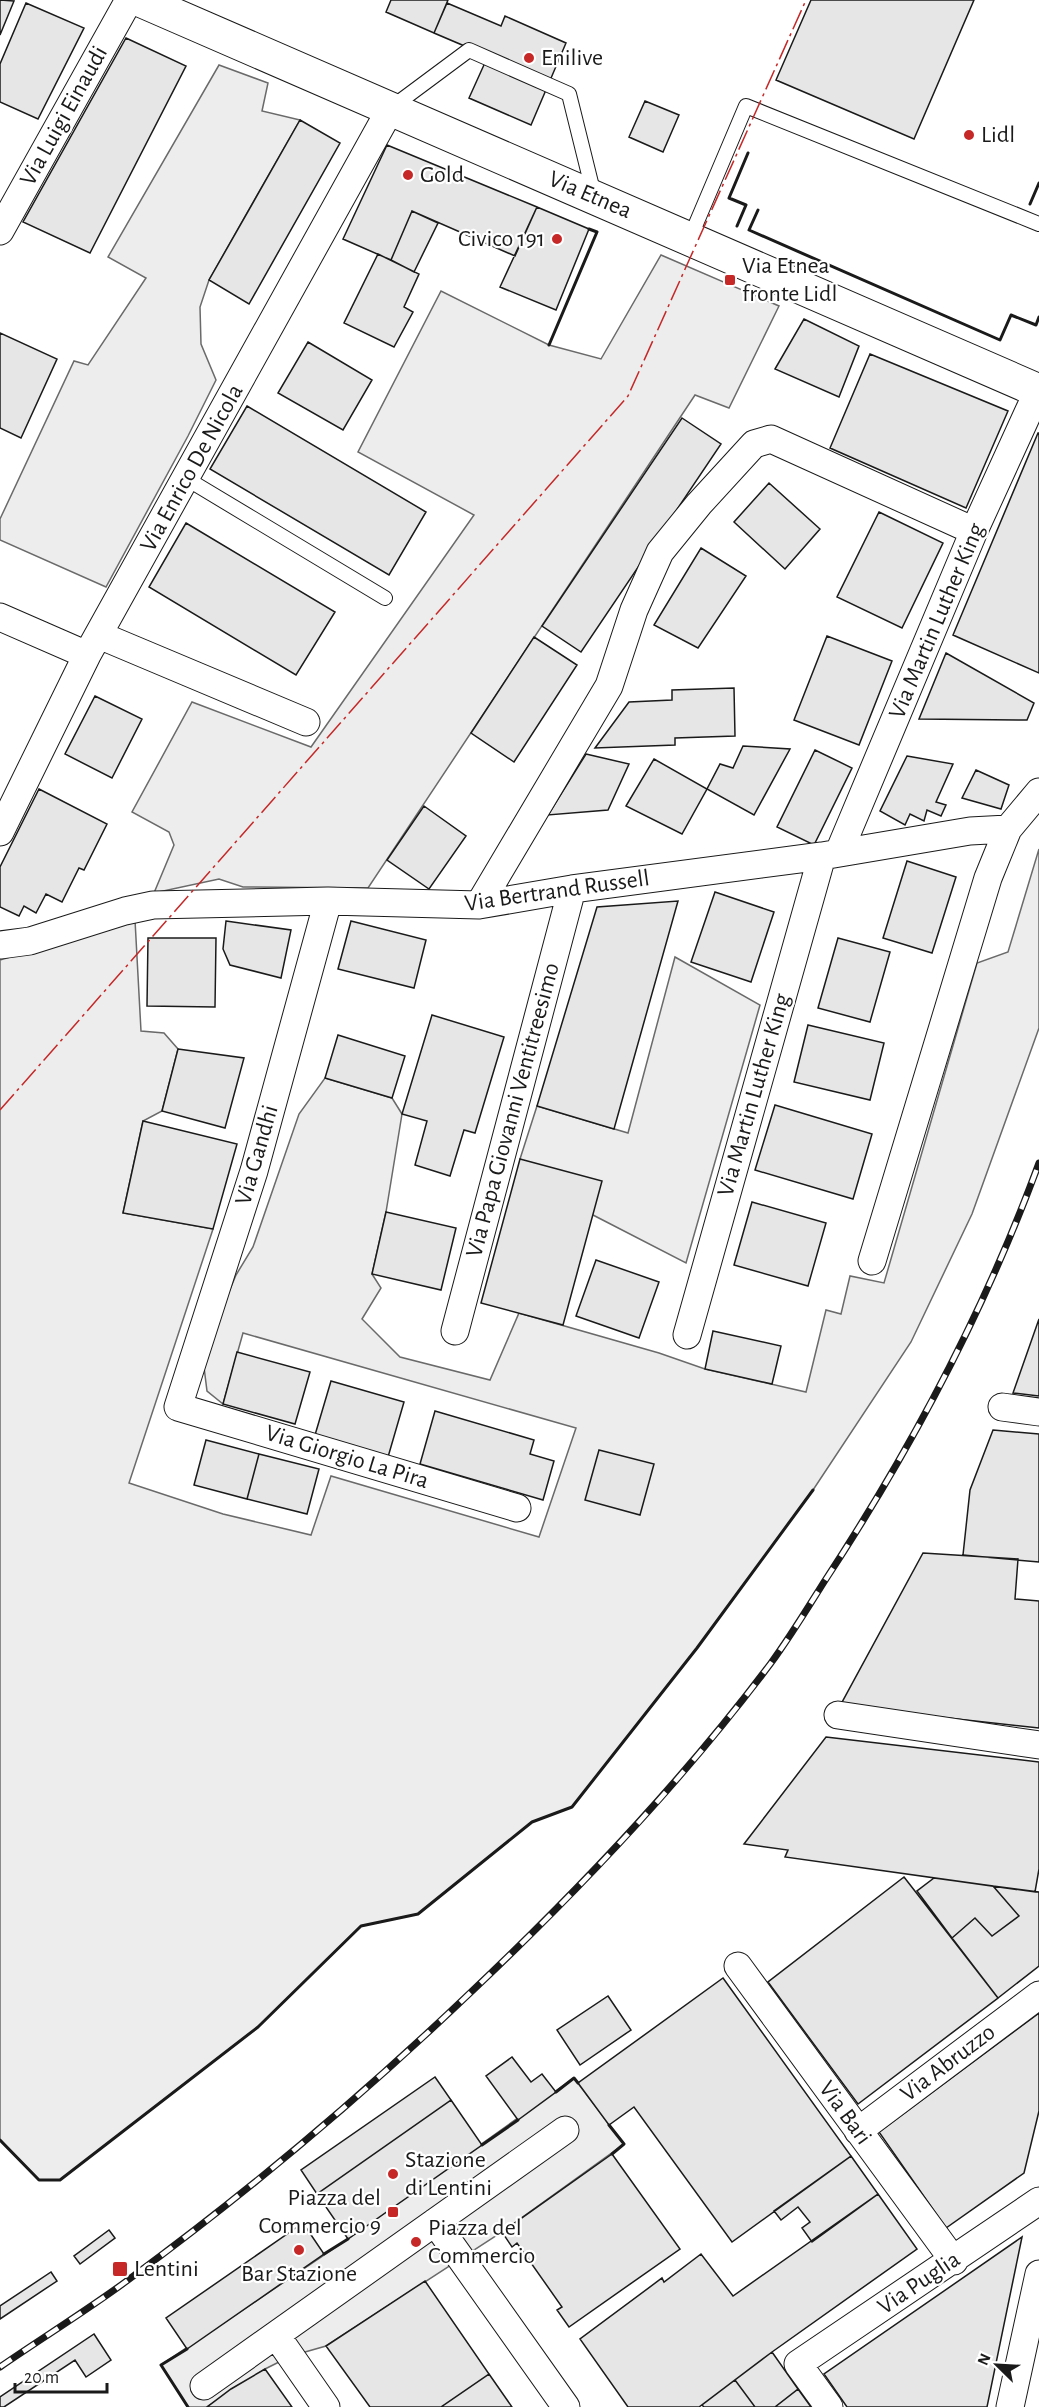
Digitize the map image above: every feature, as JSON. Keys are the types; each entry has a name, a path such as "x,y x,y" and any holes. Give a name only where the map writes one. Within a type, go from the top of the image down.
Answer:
{"main road":[{"name":"Via Etnea","path":"140,0 1038,391"}],"street":[{"name":"Via Luigi Einaudi","path":"0,231 129,0"},
{"name":"Via Enrico De Nicola","path":"0,832 93,645 391,108"},
{"name":"Via Martin Luther King","path":"687,1335 831,854 1038,391"},
{"path":"479,905 609,686 634,610 660,552 699,504 754,444 771,440 974,531"},
{"path":"0,618 93,645 306,722"},
{"path":"872,1261 988,878 1008,829 1039,792"},
{"name":"Via Bertrand Russell","path":"0,945 30,941 125,911 153,905 328,900 479,905 572,889 831,854 970,831 1008,829"},
{"name":"Via Papa Giovanni Ventitreesimo","path":"455,1331 572,889"},
{"name":"Via Gandhi","path":"178,1407 254,1171 328,900"},
{"name":"Via Giorgio La Pira","path":"178,1407 517,1508"},
{"path":"1002,1407 1039,1412"},
{"path":"838,1715 1039,1745"},
{"name":"Via Bari","path":"738,1966 954,2261"},
{"name":"Via Abruzzo","path":"858,2131 1039,1995"},
{"path":"204,2386 283,2346 435,2222 565,2130"},
{"name":"Via Puglia","path":"829,2407 798,2364 954,2261 1039,2201"},
{"path":"435,2222 566,2407"},
{"path":"1010,2407 1039,2274"},
{"path":"283,2346 326,2407"}],"lane":[{"path":"391,108 469,50 479,54 569,94 595,197"},
{"path":"690,238 746,106 1039,224"},
{"path":"187,479 385,598"}],"shaded area":[{"path":"219,65 268,83 262,111 300,120 209,280 200,307 201,344 216,380 106,587 0,540 0,519 74,361 88,365 146,278 108,257"},
{"path":"661,255 779,306 729,408 695,395 368,888 243,887 219,879 154,893 174,845 169,832 132,812 192,702 311,747 474,515 358,452 441,291 549,345 601,359"},
{"path":"1039,849 1039,1028 972,1214 911,1342 813,1490 697,1648 572,1807 532,1822 418,1914 361,1926 258,2027 60,2180 39,2180 0,2140 0,960 135,920 141,1031 164,1033 178,1049 162,1111 143,1121 123,1213 213,1229 129,1483 223,1514 311,1535 331,1476 539,1537 576,1428 243,1333 223,1404 207,1391 204,1367 218,1318 236,1275 253,1247 299,1114 325,1078 392,1098 402,1114 386,1212 372,1274 381,1288 362,1319 400,1357 490,1380 519,1313 659,1353 705,1369 806,1392 826,1310 841,1314 850,1276 884,1283 977,963 1008,952"},
{"path":"675,957 760,1005 686,1263 593,1215 520,1159 537,1106 628,1133"},
{"name":"Piazza del Commercio","path":"574,2078 624,2144 502,2232 326,2346 291,2356 265,2369 207,2407 188,2407 161,2365 348,2239"}],"building":[{"path":"0,0 14,1 0,35"},
{"path":"391,0 448,0 434,33 386,12"},
{"path":"811,0 974,0 914,139 776,80"},
{"path":"26,3 84,28 38,119 0,102 0,64"},
{"path":"447,3 501,26 505,16 566,43 531,125 469,98 488,56 434,33"},
{"path":"126,38 186,66 90,253 23,222"},
{"path":"645,101 679,115 663,152 629,137"},
{"path":"300,120 340,143 249,304 209,280"},
{"path":"387,145 537,207 515,256 412,211 391,260 343,239"},
{"path":"537,207 589,229 556,310 500,287"},
{"path":"412,211 438,223 414,272 391,260"},
{"path":"378,254 419,274 404,307 413,312 394,347 344,323"},
{"path":"804,319 859,346 839,397 775,369"},
{"path":"0,333 57,359 21,438 0,428"},
{"path":"308,342 372,380 343,430 278,393"},
{"path":"870,354 1008,411 966,508 830,448"},
{"path":"247,406 426,512 389,575 210,469"},
{"path":"682,418 721,444 581,652 542,626"},
{"path":"1039,433 1039,673 953,635"},
{"path":"769,483 820,529 785,569 734,522"},
{"path":"879,512 943,543 902,628 837,597"},
{"path":"186,523 335,612 296,675 149,587"},
{"path":"701,548 746,576 698,648 654,625"},
{"path":"827,636 892,661 859,745 794,720"},
{"path":"534,637 577,665 514,762 471,733"},
{"path":"946,653 1034,703 1027,720 919,719"},
{"path":"734,688 735,736 675,738 675,745 595,748 629,702 672,700 672,690"},
{"path":"95,696 142,719 112,778 65,754"},
{"path":"743,746 790,749 754,815 707,789 720,764 733,768"},
{"path":"815,750 852,768 814,845 777,827"},
{"path":"586,754 629,764 608,810 548,815"},
{"path":"907,756 953,764 936,802 946,805 941,816 927,810 924,821 910,814 905,825 880,811"},
{"path":"654,759 707,789 682,834 626,806"},
{"path":"976,770 1009,785 1001,809 962,798"},
{"path":"39,789 107,824 84,870 79,868 62,902 46,894 36,913 24,906 19,916 0,907 0,867"},
{"path":"424,806 466,836 429,889 387,860"},
{"path":"907,861 956,877 932,953 883,938"},
{"path":"715,892 774,912 751,982 691,962"},
{"path":"678,901 614,1129 537,1106 597,907"},
{"path":"226,921 291,930 281,978 230,965 223,949"},
{"path":"351,921 426,940 414,988 338,969"},
{"path":"148,938 216,938 215,1007 147,1006"},
{"path":"838,938 890,952 870,1022 818,1008"},
{"path":"432,1015 504,1037 475,1133 464,1130 450,1176 415,1165 427,1121 402,1114"},
{"path":"808,1025 884,1043 870,1100 794,1082"},
{"path":"338,1035 405,1056 392,1098 325,1078"},
{"path":"178,1049 244,1058 225,1128 162,1111"},
{"path":"775,1105 872,1134 853,1199 755,1170"},
{"path":"143,1121 237,1144 213,1229 123,1213"},
{"path":"520,1159 602,1181 563,1325 481,1303"},
{"path":"752,1202 826,1223 808,1286 734,1265"},
{"path":"386,1212 456,1228 441,1290 372,1274"},
{"path":"596,1260 659,1282 639,1338 576,1316"},
{"path":"1039,1319 1039,1396 1013,1393"},
{"path":"713,1331 781,1346 772,1384 705,1369"},
{"path":"237,1352 310,1372 295,1424 223,1404"},
{"path":"331,1381 404,1402 388,1457 315,1435"},
{"path":"435,1411 534,1440 530,1454 554,1461 543,1500 420,1464"},
{"path":"993,1430 1039,1434 1039,1562 963,1555 970,1490"},
{"path":"206,1440 259,1454 247,1499 194,1485"},
{"path":"599,1450 654,1464 640,1515 585,1500"},
{"path":"259,1454 319,1469 307,1514 247,1499"},
{"path":"923,1553 1018,1559 1015,1599 1039,1601 1039,1728 840,1706"},
{"path":"826,1737 1039,1762 1039,1869 1035,1892 785,1857 788,1850 744,1844"},
{"path":"904,1877 998,1998 858,2104 768,1982"},
{"path":"934,1878 993,1886 1019,1916 992,1936 975,1918 952,1938 917,1891"},
{"path":"993,1886 1039,1892 1039,1966 998,1998 952,1938 975,1918 992,1936 1019,1916"},
{"path":"723,1978 851,2156 732,2242 634,2107 609,2125 578,2083"},
{"path":"608,1996 631,2030 580,2065 557,2030"},
{"path":"1039,2013 1039,2111 1024,2173 946,2228 879,2132"},
{"path":"512,2057 531,2082 542,2074 556,2092 518,2120 486,2076"},
{"path":"435,2077 451,2100 317,2194 301,2170"},
{"name":"Stazione di Lentini","path":"451,2100 482,2145 348,2239 317,2194"},
{"path":"612,2154 680,2249 569,2327 557,2310 562,2307 517,2243 512,2247 502,2232"},
{"path":"851,2156 878,2194 812,2242 802,2228 810,2222 798,2207 781,2220 774,2211"},
{"path":"878,2194 917,2249 699,2407 628,2407 580,2339 662,2278 664,2282 701,2254 733,2296"},
{"path":"303,2223 324,2254 187,2349 166,2318"},
{"path":"109,2230 115,2238 80,2264 74,2256"},
{"path":"1022,2237 987,2407 847,2407 824,2374"},
{"path":"51,2272 57,2281 0,2319 0,2306"},
{"path":"425,2281 489,2374 441,2407 370,2407 326,2346"},
{"path":"94,2334 111,2360 86,2377 75,2360 4,2407 0,2407 0,2397"},
{"path":"772,2352 798,2389 775,2407 755,2407 735,2380"},
{"path":"265,2369 292,2407 207,2407 231,2389"},
{"path":"489,2374 512,2407 441,2407"},
{"path":"735,2380 755,2407 704,2407 702,2405"},
{"path":"798,2389 811,2407 775,2407"}],"railway":[{"path":"0,2367 96,2303 173,2247 346,2106 429,2031 550,1915 665,1793 737,1707 778,1653 886,1482 916,1431 970,1326 1018,1218 1039,1163"}],"wall":[{"path":"737,226 746,205 729,198 748,153"},
{"path":"1030,204 1039,183"},
{"path":"758,210 749,230 1000,340 1011,315 1036,325 1039,317"},
{"path":"549,345 597,232 589,229"},
{"path":"0,2140 39,2180 60,2180 258,2027 361,1926 418,1914 532,1822 572,1807 697,1648 813,1490"},
{"path":"556,2092 574,2078 578,2083"},
{"path":"482,2145 518,2120"},
{"path":"609,2125 624,2144 612,2154"},
{"path":"324,2254 348,2239"},
{"path":"187,2349 161,2365 188,2407"}],"power":[{"path":"0,1110 628,396 806,0"}],"place":[{"name":"Enilive","path":"529,58"},
{"name":"Lidl","path":"969,135"},
{"name":"Gold","path":"408,175"},
{"name":"Civico 191","path":"557,239"},
{"name":"Via Etnea fronte Lidl","path":"730,280"},
{"name":"Stazione di Lentini","path":"393,2174"},
{"name":"Piazza del Commercio 9","path":"393,2212"},
{"name":"Piazza del Commercio","path":"416,2242"},
{"name":"Bar Stazione","path":"299,2250"},
{"name":"Lentini","path":"120,2269"}]}
